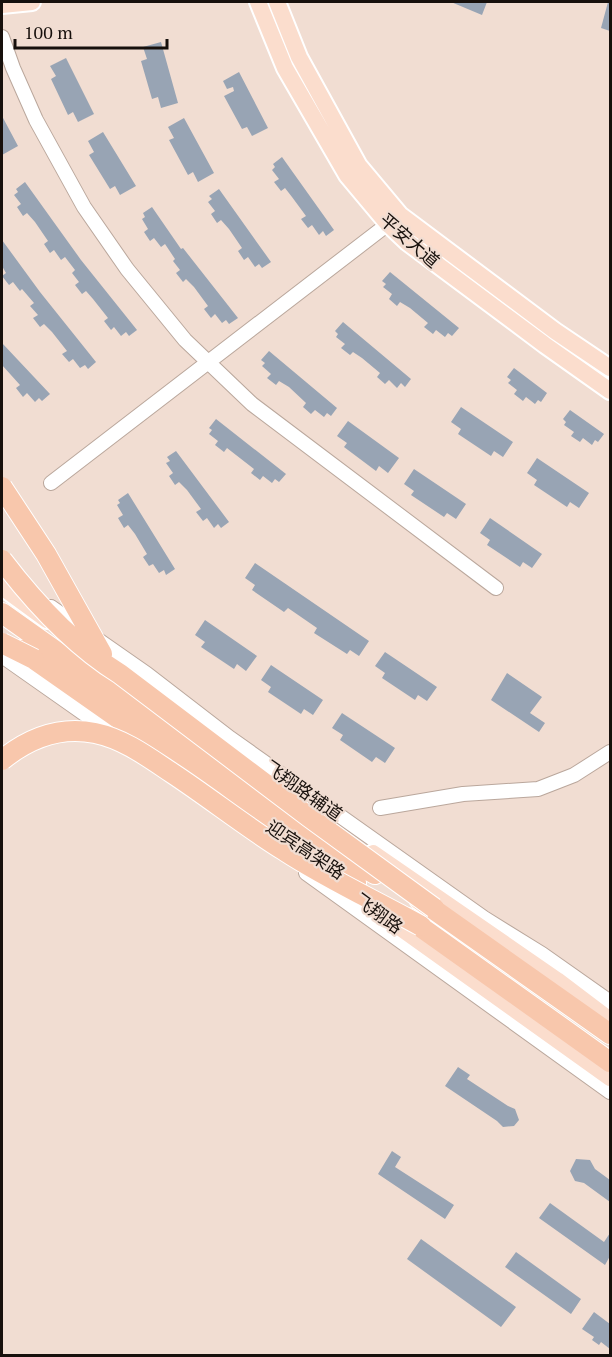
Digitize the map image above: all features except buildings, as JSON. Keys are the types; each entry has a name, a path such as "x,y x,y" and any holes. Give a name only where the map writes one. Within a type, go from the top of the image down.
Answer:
{"highway":[{"path":"2,487 46,554 97,648 120,674"},
{"path":"2,560 67,631 102,663 120,674 434,908"},
{"name":"迎宾高架路","path":"2,613 346,857 434,908 610,1032"},
{"name":"迎宾高架路","path":"2,636 293,842 421,926 610,1062"},
{"path":"2,643 34,659"},
{"path":"2,760 26,743 60,732 80,731 116,739 145,754 285,851 421,926"},
{"path":"540,1012 610,1069"}],"main road":[{"path":"2,5 32,2"},
{"name":"平安大道","path":"258,2 285,68 341,165 388,224 407,242 544,345 610,391"},
{"name":"平安大道","path":"277,2 299,57 359,166 400,215 555,332 610,368"},
{"path":"2,587 226,752 441,899 610,1020"},
{"name":"飞翔路","path":"2,643 204,783 412,937 610,1078"}],"street":[{"path":"2,37 36,120 84,207 127,269 185,340 252,404 496,588"},
{"path":"51,483 388,224"},
{"name":"飞翔路辅道","path":"2,573 484,918 542,954 610,1002"},
{"path":"2,656 198,793 610,1092"},
{"path":"380,808 463,794 538,789 574,775 610,752"}]}
